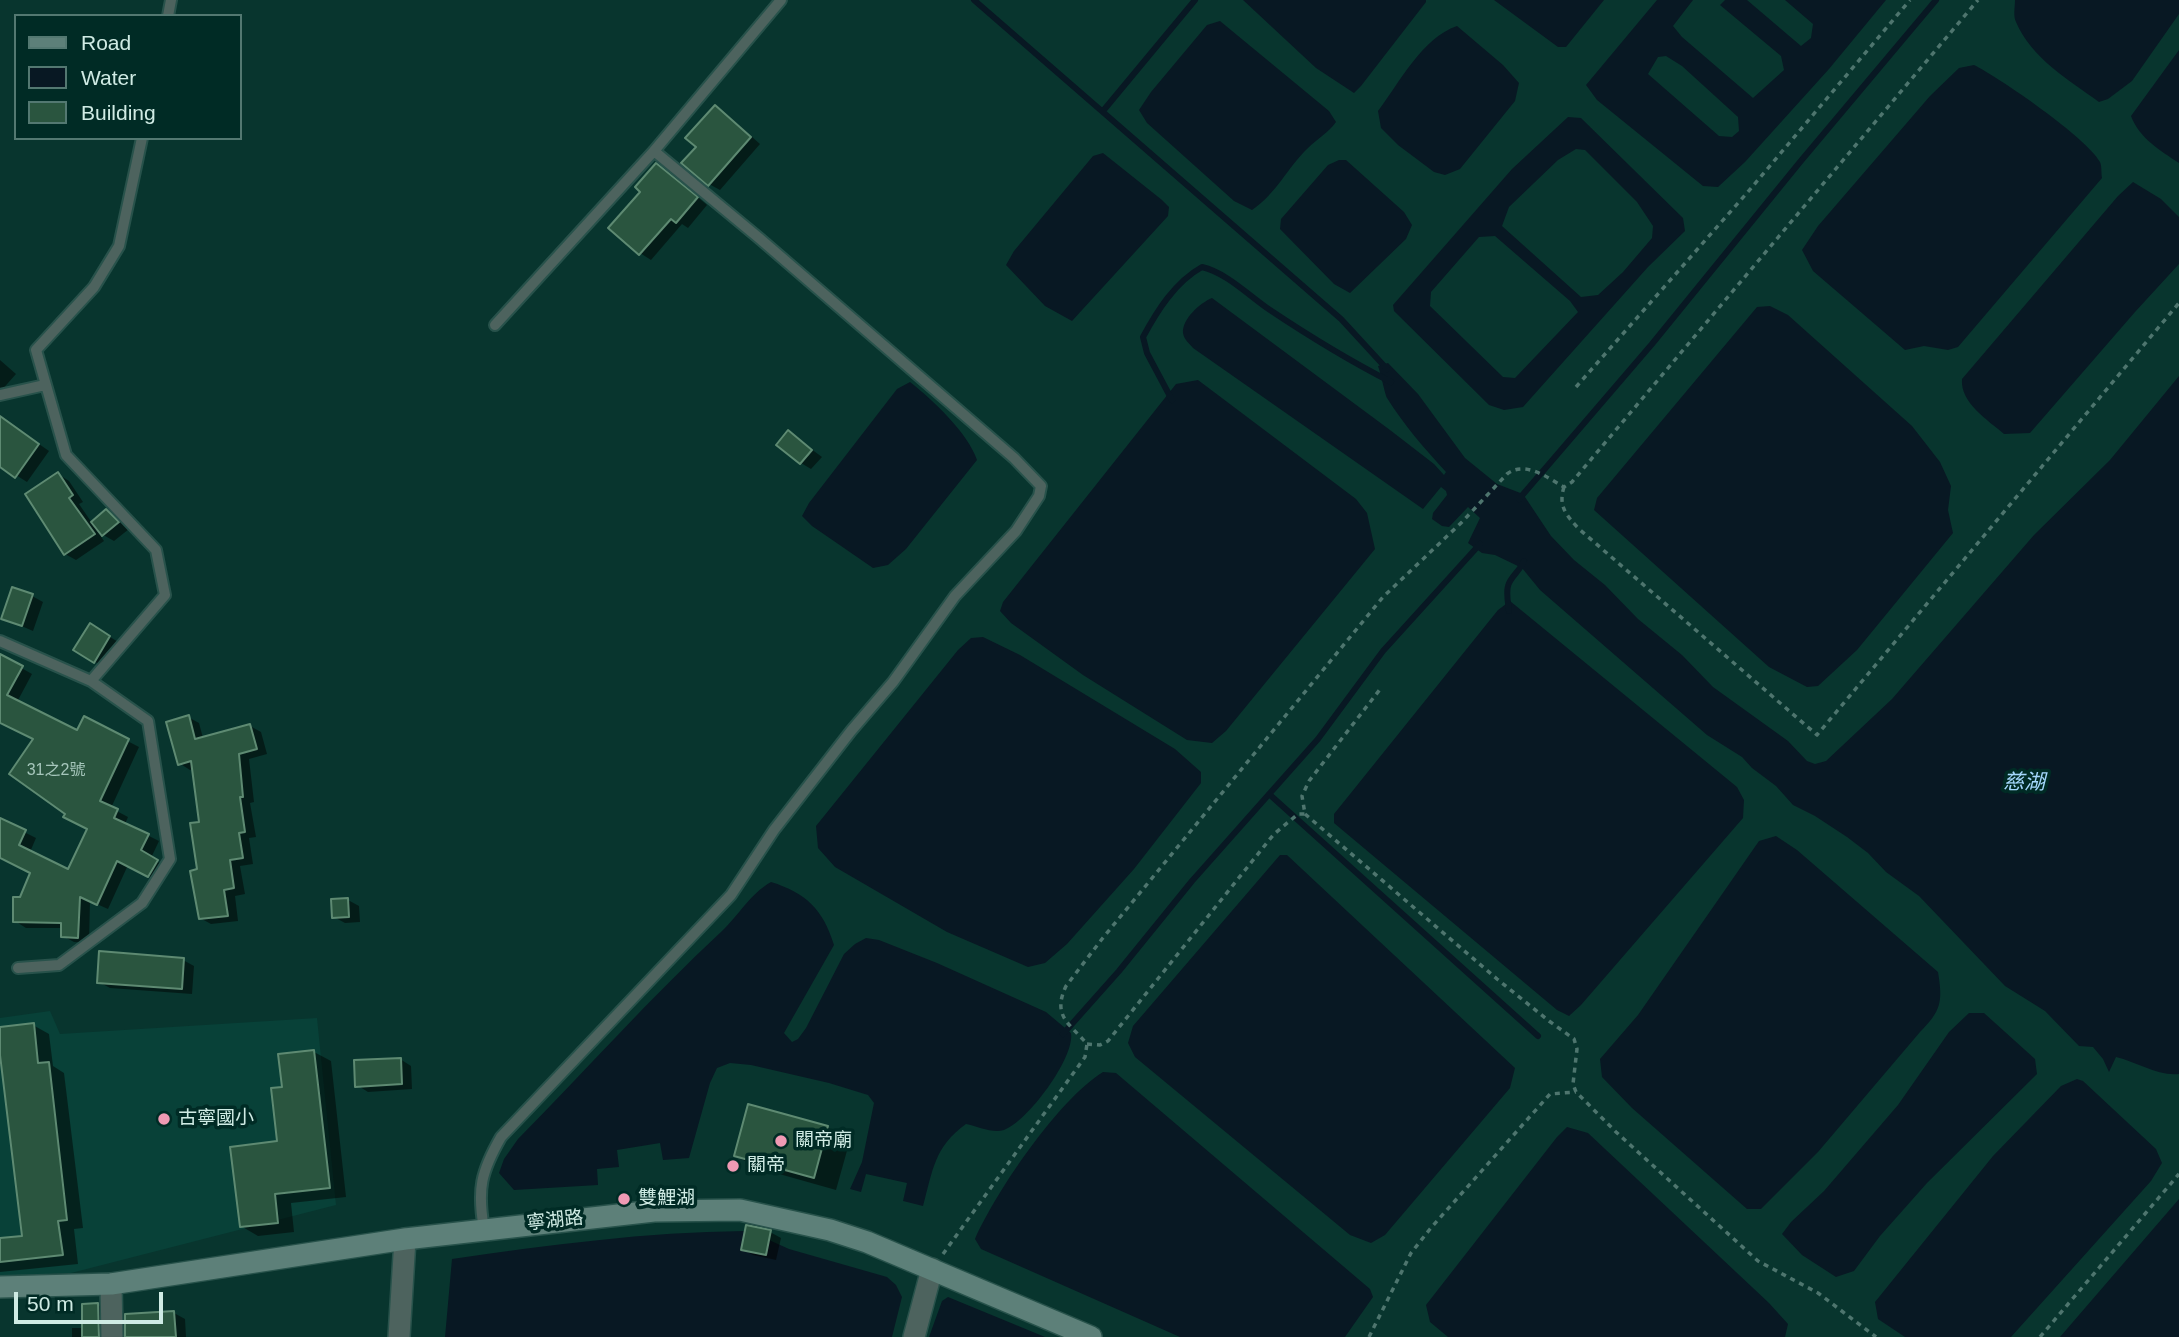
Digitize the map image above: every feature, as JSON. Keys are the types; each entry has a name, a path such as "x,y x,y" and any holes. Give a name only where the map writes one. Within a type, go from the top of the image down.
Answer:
{"main road":[{"name":"寧湖路","path":"0,1287 111,1284 484,1228 654,1211 740,1210 830,1230 932,1269 1091,1337"}],"street":[{"path":"399,1337 405,1239"},
{"path":"914,1337 932,1269"},
{"path":"111,1284 112,1337"}],"lane":[{"path":"495,325 654,151 781,0"},
{"path":"91,681 165,595 156,550 66,455 36,350 94,287 119,246 142,140"},
{"path":"484,1228 479,1191 491,1155 501,1137 731,895 774,830 893,682 955,596 1016,531 1039,496 1041,486 1014,458 759,237 654,151"},
{"path":"0,395 45,385"},
{"path":"0,641 91,681 148,721 170,859 142,903 60,965 18,968"}],"path":[{"path":"1576,387 1747,193 1910,0"},
{"path":"1978,0 1572,482 1564,487 1561,497 1563,511 1578,528 1817,735 2179,303"},
{"path":"1305,814 1298,814 1287,822 1108,1041 1100,1045 1087,1044 1065,1021 1059,1009 1060,997 1066,986 1383,597 1469,516 1513,469 1532,470 1564,487"},
{"path":"1381,688 1309,781 1302,796 1305,814 1497,979 1574,1039 1577,1049 1573,1084 1576,1092 1616,1132 1758,1261 1784,1272 1818,1293 1875,1337"},
{"path":"932,1269 1085,1057 1087,1044"},
{"path":"1369,1337 1411,1253 1430,1229 1550,1094 1576,1092"},
{"path":"2040,1337 2179,1174"}],"shaded area":[{"name":"古寧國小","path":"50,1011 60,1034 317,1018 336,1205 71,1273 0,1276 0,1018"}],"water":[{"path":"1243,0 1426,2 1354,93 1316,68"},
{"path":"1494,0 1604,0 1566,47 1558,47"},
{"path":"1657,0 1693,0 1673,26 1682,37 1753,98 1784,70 1781,56 1720,5 1725,0 1747,0 1801,46 1811,38 1813,24 1785,0 1886,0 1829,69 1745,162 1718,187 1703,186 1597,100 1586,85","holes":["1666,56 1682,66 1738,117 1739,131 1732,137 1719,136 1648,74 1658,57"]},
{"path":"2015,0 2179,0 2179,14 2132,81 2108,99 2099,102 2064,77 2031,47 2015,20"},
{"path":"1220,21 1329,111 1336,122 1311,145 1268,196 1252,210 1234,201 1147,123 1139,110 1207,25"},
{"path":"1457,26 1503,65 1519,83 1515,101 1460,169 1445,175 1434,172 1398,145 1381,128 1378,111 1422,51 1444,32"},
{"path":"2179,50 2179,163 2145,137 2131,116"},
{"path":"1974,65 2022,95 2092,151 2100,162 2102,178 1958,347 1948,350 1924,346 1905,350 1813,271 1802,250 1818,226 1930,96 1959,68"},
{"path":"1568,117 1581,118 1683,218 1685,231 1648,267 1523,407 1504,410 1489,405 1394,311 1393,305 1512,169","holes":["1576,149 1585,150 1637,202 1653,226 1652,238 1623,272 1598,295 1581,297 1502,226 1509,207 1558,160","1495,236 1570,301 1578,312 1515,378 1503,377 1430,306 1431,292 1479,237"]},
{"path":"1103,153 1162,200 1169,207 1168,216 1072,321 1045,306 1006,265 1014,251 1093,156"},
{"path":"1346,160 1404,212 1412,225 1406,239 1350,293 1334,284 1280,229 1281,219 1328,165"},
{"path":"2133,182 2161,199 2179,217 2179,264 2030,433 2004,434 1970,403 1965,396 1962,379 2118,196"},
{"name":"慈湖","path":"1212,298 1390,430 1444,475 1446,472 1400,418 1387,398 1378,366 1388,363 1418,394 1465,458 1497,484 1523,494 1551,536 1574,560 1682,655 1713,687 1788,741 1807,761 1815,764 1826,761 1892,699 2034,535 2110,460 2179,376 2179,1074 2155,1071 2116,1057 2109,1072 2093,1047 2079,1046 2045,1011 2005,986 1919,896 1886,872 1868,853 1815,816 1793,805 1776,786 1742,757 1707,735 1540,590 1522,568 1495,555 1482,553 1468,543 1480,518 1468,507 1449,527 1442,526 1432,519 1433,513 1447,495 1441,487 1423,509 1193,348 1183,333 1185,322 1197,308"},
{"path":"1770,306 1788,315 1912,426 1940,462 1951,486 1948,510 1953,533 1857,650 1818,686 1807,687 1769,667 1594,510 1597,498 1757,307"},
{"path":"1198,380 1356,499 1367,513 1375,549 1226,731 1212,743 1187,740 1083,675 1011,623 1000,611 1003,602 1176,384"},
{"path":"910,382 958,428 977,460 906,549 888,565 873,568 812,526 802,516 809,503 897,389"},
{"path":"1510,601 1737,787 1744,800 1743,818 1569,1016 1557,1010 1334,823 1334,814 1498,610"},
{"path":"983,637 1020,655 1175,749 1201,772 1201,783 1134,869 1067,944 1045,963 1028,967 947,932 835,867 818,848 816,826 958,650 971,638"},
{"path":"1776,836 1797,850 1938,972 1940,999 1932,1018 1818,1152 1761,1209 1747,1209 1632,1108 1602,1077 1600,1059 1638,1015 1759,841"},
{"path":"1280,855 1287,855 1515,1068 1510,1088 1385,1235 1371,1243 1350,1235 1135,1057 1128,1043 1133,1026"},
{"path":"771,882 794,891 811,904 830,932 834,945 784,1033 792,1042 798,1039 806,1028 844,954 866,938 879,940 1046,1012 1071,1033 1065,1058 1048,1088 1025,1115 1004,1130 990,1130 966,1124 955,1133 936,1160 923,1206 903,1201 907,1183 866,1174 861,1192 850,1189 862,1162 874,1103 868,1095 829,1083 751,1065 730,1063 717,1068 710,1083 689,1158 663,1160 660,1143 617,1150 619,1167 597,1169 598,1185 514,1190 499,1173 504,1159 518,1139 751,899"},
{"path":"1969,1013 1984,1013 2035,1059 2037,1074 1927,1183 1880,1236 1854,1271 1836,1277 1802,1255 1782,1234 1824,1191 1898,1105 1949,1032"},
{"path":"1103,1072 1116,1073 1370,1289 1373,1297 1345,1337 1180,1337 981,1249 975,1239 1013,1172 1067,1103"},
{"path":"2077,1079 2083,1081 2156,1149 2162,1163 2151,1181 2011,1337 1905,1337 1878,1319 1875,1302 1993,1156 2061,1086"},
{"path":"1567,1127 1588,1133 1769,1303 1788,1324 1785,1337 1448,1337 1430,1322 1426,1305"},
{"path":"2179,1199 2179,1337 2060,1337"},
{"name":"雙鯉湖","path":"744,1231 741,1250 769,1240 789,1249 887,1277 896,1285 902,1297 892,1337 445,1337 452,1259 634,1237"},
{"path":"948,1297 1045,1337 929,1337 942,1301"}],"building":[{"path":"715,105 751,137 708,186 681,163 696,147 685,138"},
{"path":"656,163 698,197 676,223 671,219 639,255 608,228 640,192 635,187"},
{"path":"0,416 39,444 15,478 0,467"},
{"path":"788,430 812,450 800,464 776,445"},
{"path":"58,472 73,495 69,498 95,534 64,555 25,494"},
{"path":"106,509 119,522 102,536 91,522"},
{"path":"12,587 33,594 22,626 1,619"},
{"path":"90,623 110,636 94,663 73,650"},
{"path":"0,654 23,666 7,695 77,730 84,716 129,739 100,801 118,809 114,818 149,834 141,850 158,860 148,877 117,861 97,905 80,897 78,938 61,937 61,923 13,922 13,897 20,897 30,873 0,858 0,818 26,830 19,845 68,869 87,829 63,817 65,814 9,774 33,739 0,723"},
{"path":"189,715 195,739 250,724 257,749 239,754 243,797 240,797 245,832 239,833 243,858 230,860 234,888 224,890 228,916 199,919 190,871 197,869 190,823 199,822 191,761 178,765 166,722"},
{"path":"348,898 349,917 332,918 331,899"},
{"path":"99,951 184,958 182,989 97,983"},
{"path":"34,1023 38,1063 49,1062 67,1220 58,1221 63,1255 0,1262 0,1238 22,1236 0,1055 0,1027"},
{"path":"314,1050 330,1188 275,1194 278,1223 240,1227 230,1147 277,1141 271,1088 282,1087 278,1054"},
{"path":"401,1058 402,1084 355,1087 354,1060"},
{"name":"關帝廟","path":"748,1104 828,1126 814,1178 734,1156"},
{"path":"746,1225 771,1230 766,1255 741,1250"},
{"path":"98,1303 99,1337 82,1337 82,1304"},
{"path":"174,1311 176,1337 125,1337 125,1314"}],"waterway":[{"path":"974,0 1341,319 1387,369"},
{"path":"1103,111 1195,0"},
{"path":"1519,499 1652,344 1936,0"},
{"path":"1172,400 1147,353 1143,337 1175,289 1202,267 1229,279 1299,329 1391,382"},
{"path":"1063,1034 1119,971 1192,881 1318,739 1383,651 1480,544"},
{"path":"1509,611 1508,586 1524,561"},
{"path":"1269,794 1538,1036"}],"place":[{"name":"古寧國小","path":"164,1119"},
{"name":"關帝廟","path":"781,1141"},
{"name":"關帝","path":"733,1166"},
{"name":"雙鯉湖","path":"624,1199"}]}
